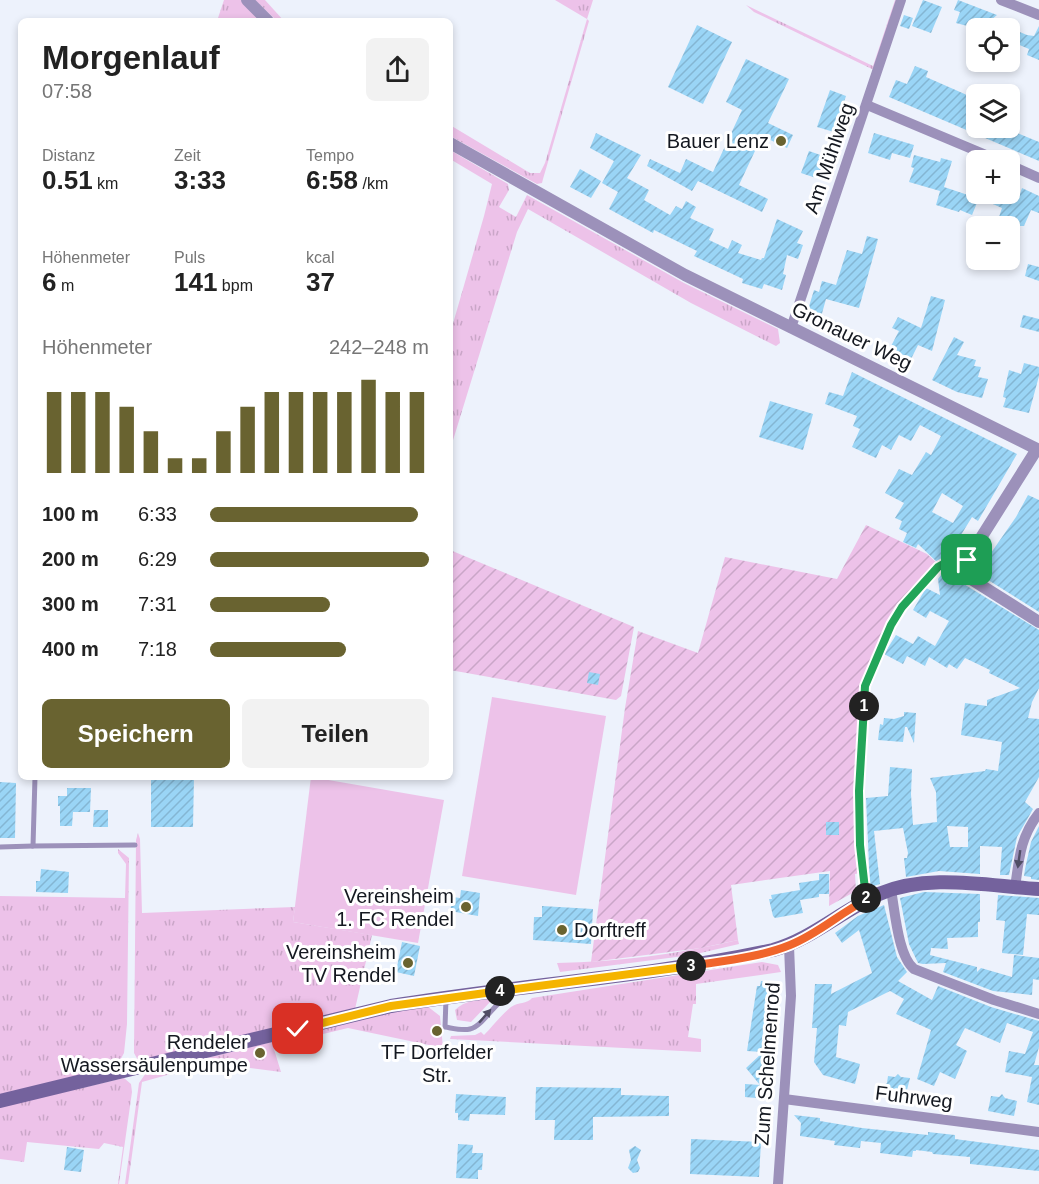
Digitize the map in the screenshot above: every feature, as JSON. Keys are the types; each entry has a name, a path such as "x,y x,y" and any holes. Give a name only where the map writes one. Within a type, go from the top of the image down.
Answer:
{"main road":[{"path":"0,1101 382,1008 446,997 698,964 789,946 866,900 891,890 940,883 1039,889"}],"street":[{"path":"247,0 265,18"},
{"name":"Am Mühlweg","path":"791,328 901,0"},
{"path":"1001,0 1039,15"},
{"path":"867,105 974,150"},
{"name":"Gronauer Weg","path":"453,145 685,275 1038,446 967,560"},
{"path":"1020,169 1039,178"},
{"path":"967,560 966,566 971,579 1039,622"},
{"path":"1015,888 1020,851 1026,831 1039,813"},
{"path":"891,890 908,964 914,969 994,1000 1039,1014"},
{"name":"Zum Schelmenrod","path":"778,1184 791,996 789,946"},
{"name":"Fuhrweg","path":"784,1099 1039,1131"}],"lane":[{"path":"866,900 860,845 859,791 865,686 891,625 902,607 938,567 947,562 967,560"},
{"path":"33,846 35,780"},
{"path":"0,847 135,845"},
{"path":"446,997 445,1027 467,1030 473,1028 503,998 520,989"}],"green space":[{"path":"224,0 241,0 258,18 218,18"},
{"path":"255,0 265,0 281,18 274,18"},
{"path":"555,0 593,0 587,19"},
{"path":"895,0 897,0 874,70 754,12 746,5 873,66"},
{"path":"587,19 589,21 542,183 537,184 453,138 453,127 530,173 540,173 545,163"},
{"path":"453,152 508,184 509,190 499,207 516,217 527,195 684,283 778,329 780,343 776,346 691,303 528,209 517,232 453,440 453,324 492,184 453,161"},
{"path":"866,525 927,554 938,564 902,601 890,619 864,681 855,791 860,873 855,874 856,891 829,906 830,871 731,885 738,940 701,948 591,962 625,708 638,631 698,653 725,557 837,579"},
{"path":"453,551 634,627 621,696 616,700 453,671"},
{"path":"492,697 606,716 576,895 462,876"},
{"path":"311,780 328,780 444,800 418,943 293,922"},
{"path":"138,833 142,913 295,907 293,922 372,935 355,1009 139,1062 134,1053 136,840"},
{"path":"118,849 129,858 127,1024 124,1053 116,1068 0,1095 0,896 125,898 126,864 118,853"},
{"path":"738,940 739,944 692,955 560,972 557,963 648,956"},
{"path":"762,962 778,965 781,972 696,984 696,1004 693,1004 688,1037 701,1039 701,1052 450,1039 451,1036 475,1035 481,1032 484,1035 511,1007 532,998"},
{"path":"490,999 491,1001 471,1022 457,1020 455,1010 463,1004"},
{"path":"427,1006 440,1016 443,1048 348,1028 273,1046 281,1072 210,1063 142,1082 128,1184 125,1184 139,1083 146,1073 393,1012"},
{"path":"124,1078 131,1084 132,1092 119,1184 123,1147 104,1143 99,1149 27,1142 24,1162 0,1159 0,1107"}],"building":[{"path":"923,0 942,7 931,33 912,26"},
{"path":"958,0 997,15 993,18 966,18 966,26 956,23 960,12 954,10"},
{"path":"904,15 913,18 909,29 900,26"},
{"path":"697,25 732,42 703,104 668,87"},
{"path":"1039,26 1039,60 1027,55 1029,49 1020,45 1020,32 1034,36"},
{"path":"746,59 789,79 768,123 793,135 787,148 762,136 739,185 768,199 762,212 698,181 692,191 647,166 650,159 680,173 686,159 713,172 742,110 726,102"},
{"path":"915,66 928,71 926,77 966,95 966,130 889,97 896,80 907,84"},
{"path":"830,90 846,96 834,132 817,127"},
{"path":"596,133 641,155 627,178 649,190 644,200 670,215 676,206 682,209 686,201 696,207 690,218 714,229 709,240 728,249 732,240 742,245 738,253 761,260 764,258 777,219 803,231 797,243 803,245 798,259 787,255 783,274 786,275 782,290 764,284 762,289 742,283 743,279 694,256 697,251 654,230 653,233 609,209 618,192 602,183 614,161 590,148"},
{"path":"874,133 914,145 910,158 892,153 890,160 868,153"},
{"path":"1020,134 1039,142 1039,161 1020,153 1020,150 1013,150 985,138 1020,138"},
{"path":"809,151 826,157 819,179 801,173"},
{"path":"914,155 940,162 941,158 952,161 944,187 966,194 966,204 977,204 972,215 936,205 940,191 909,182 914,168 911,167"},
{"path":"580,169 601,181 591,198 570,187"},
{"path":"1022,188 1039,196 1039,213 1031,210 1024,226 1020,226 1020,216 999,216 1002,208 993,204 1020,204"},
{"path":"867,236 878,239 859,308 826,299 821,317 807,313 814,290 819,292 822,281 836,285 847,250 862,254"},
{"path":"1028,264 1039,267 1039,281 1025,276"},
{"path":"931,296 945,300 932,351 918,345 911,359 890,348 899,331 892,328 898,317 921,328"},
{"path":"1023,315 1039,319 1039,332 1020,327"},
{"path":"954,337 964,342 957,355 976,360 974,366 981,367 978,377 988,379 982,398 957,392 932,380"},
{"path":"1024,363 1039,367 1039,376 1029,413 1003,407 1009,370 1021,374"},
{"path":"852,372 1017,454 978,521 972,517 961,535 970,540 961,547 956,544 938,563 918,544 916,548 903,542 907,533 899,529 902,521 895,518 904,503 885,493 899,469 912,475 926,452 931,455 941,436 920,425 911,441 899,435 891,450 882,445 876,458 852,447 860,429 853,426 857,416 825,404 829,392 843,396","holes":["942,493 963,506 953,523 932,512"]},
{"path":"770,401 813,414 803,450 759,437"},
{"path":"1028,495 1039,500 1039,612 977,573 1016,517"},
{"path":"945,570 947,576 955,574 955,577 967,586 1039,630 1039,688 1028,718 1039,719 1039,777 1025,802 1033,809 1017,837 1009,875 1000,875 1002,847 980,846 980,874 939,871 906,877 904,858 907,858 908,853 903,828 874,831 880,884 870,887 866,798 888,796 890,767 912,769 913,825 937,822 936,792 930,778 985,771 986,769 998,771 1002,742 961,735 965,703 987,706 987,700 1020,688 965,658 957,669 949,664 947,668 929,657 925,666 907,656 903,664 884,654 896,635 913,644 918,636 935,646 949,621 930,611 926,618 913,610 926,588 940,595 938,579","holes":["947,826 968,827 968,847 950,847"]},
{"path":"589,672 600,674 598,685 587,683"},
{"path":"904,712 916,713 914,743 907,727 905,727 903,742 878,740 880,724 883,725 884,718 894,719 904,716"},
{"path":"151,780 194,780 193,827 151,827"},
{"path":"0,782 16,783 15,838 0,838"},
{"path":"67,788 91,788 90,812 73,812 72,826 60,826 58,796 67,796"},
{"path":"94,810 108,810 108,827 93,827"},
{"path":"826,822 839,822 839,835 826,835"},
{"path":"1039,826 1039,880 1024,876 1031,842"},
{"path":"41,869 69,872 68,893 36,892 36,881 40,881"},
{"path":"819,874 829,874 829,894 819,894 819,897 800,900 803,913 775,918 773,916 769,899 772,899 771,895 800,890 799,883 819,880"},
{"name":"Vereinsheim 1. FC Rendel","path":"461,890 480,893 478,916 450,911 453,897 460,898"},
{"path":"924,892 980,894 978,937 947,938 948,949 931,948 930,955 977,967 977,972 981,968 1012,977 1014,955 1039,958 1039,980 1033,979 1032,995 993,991 943,972 946,963 918,963 909,944 900,898"},
{"path":"998,895 1039,898 1039,915 1027,914 1023,955 1002,953 1005,921 996,920"},
{"path":"884,905 897,957 907,972 898,981 932,1000 938,986 991,1007 1039,1021 1039,1047 1034,1065 1039,1065 1039,1105 1027,1102 1032,1077 1005,1072 1009,1051 1025,1054 1033,1032 1007,1023 1000,1043 965,1028 956,1045 967,1051 955,1079 940,1072 934,1086 917,1079 931,1030 896,1014 904,999 890,991 848,1012 846,1026 839,1025 836,1057 860,1064 855,1084 823,1075 814,1062 817,1028 812,1028 815,984 832,984 831,994 872,973 859,930 842,943 835,933 858,916"},
{"name":"Dorftreff","path":"542,906 593,909 591,944 533,940 534,917 542,917"},
{"name":"Vereinsheim TV Rendel","path":"402,942 420,946 414,976 396,972"},
{"path":"761,981 775,982 772,1031 763,1030 762,1052 747,1051 757,986 760,986"},
{"path":"761,1054 770,1054 767,1099 745,1097 745,1084 760,1085 746,1068"},
{"path":"898,1074 901,1077 910,1078 905,1098 900,1097 895,1101 891,1096 886,1095 887,1088 884,1085 887,1083 888,1076 895,1077"},
{"path":"536,1087 621,1088 621,1095 669,1096 669,1116 593,1117 593,1140 554,1140 555,1120 535,1120"},
{"path":"456,1094 506,1097 505,1115 470,1114 469,1121 458,1120 458,1113 455,1113"},
{"path":"1002,1094 1005,1098 1017,1101 1014,1116 988,1111 991,1096 999,1097"},
{"path":"794,1115 820,1118 820,1121 862,1128 928,1135 928,1132 955,1135 955,1139 1039,1150 1039,1171 970,1164 970,1157 916,1150 913,1151 912,1157 880,1153 881,1143 861,1141 860,1148 834,1145 835,1141 800,1136 801,1123"},
{"path":"691,1139 761,1142 759,1177 690,1174"},
{"path":"458,1144 473,1145 472,1153 483,1153 482,1170 478,1170 478,1179 456,1178"},
{"path":"635,1146 641,1150 637,1160 640,1168 638,1172 633,1173 628,1168 631,1160 629,1150"},
{"path":"67,1147 84,1150 81,1172 64,1170"}],"place":[{"name":"Bauer Lenz","path":"781,141"},
{"name":"Vereinsheim 1. FC Rendel","path":"466,907"},
{"name":"Dorftreff","path":"562,930"},
{"name":"Vereinsheim TV Rendel","path":"408,963"},
{"name":"TF Dorfelder Str.","path":"437,1031"},
{"name":"Rendeler Wassersäulenpumpe","path":"260,1053"}],"route":[{"path":"298,1029 391,1006 446,997 520,989 742,957 789,946 866,900 860,845 859,791 865,686 895,616 902,607 938,567 947,562 967,560"}]}
